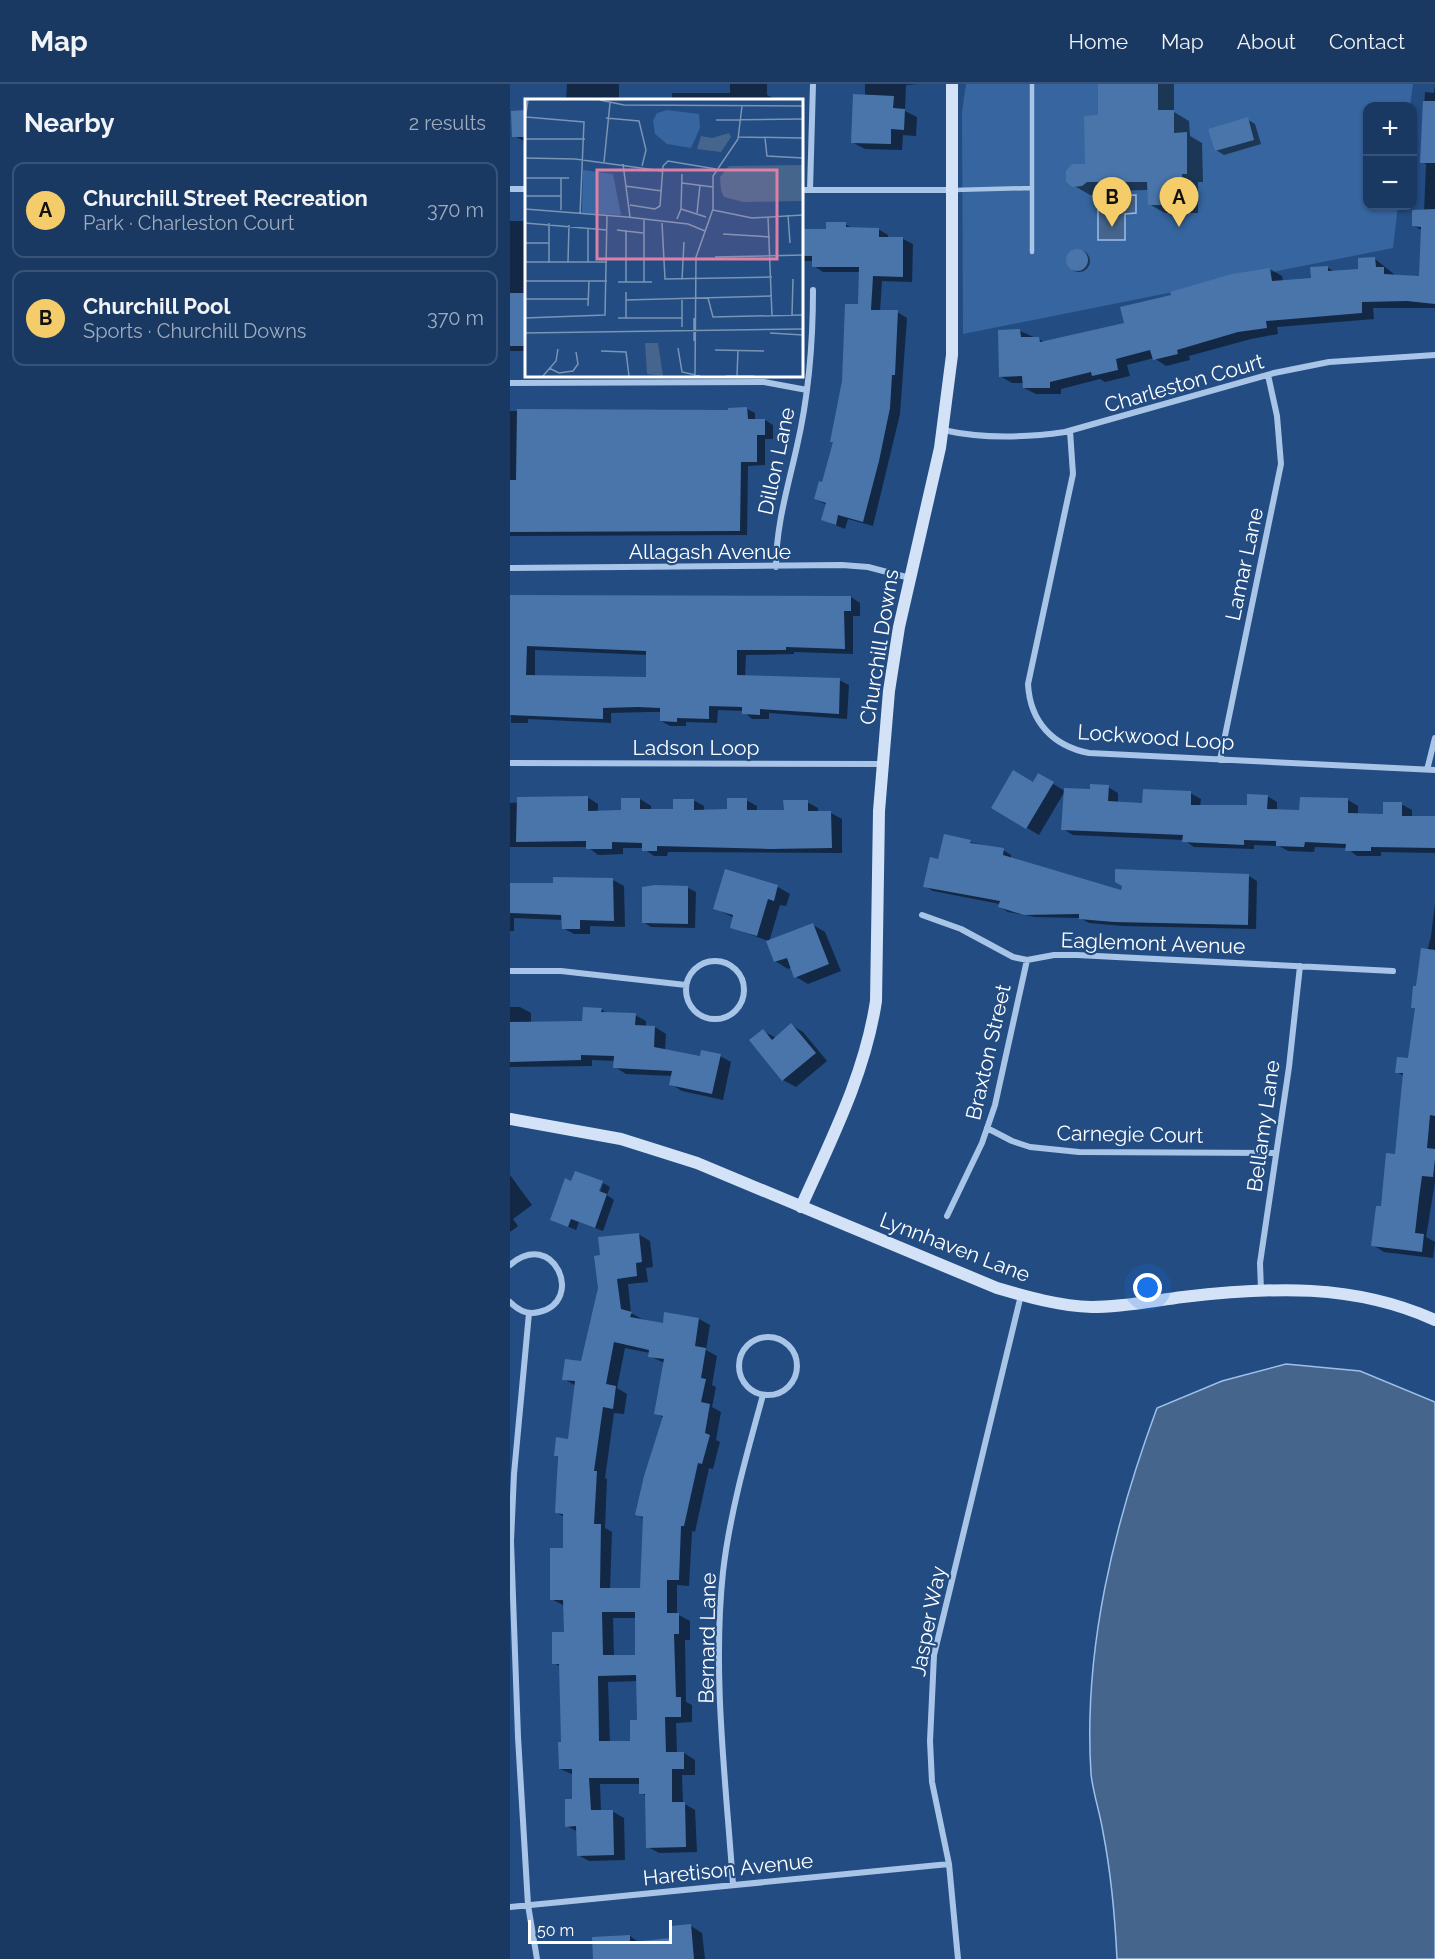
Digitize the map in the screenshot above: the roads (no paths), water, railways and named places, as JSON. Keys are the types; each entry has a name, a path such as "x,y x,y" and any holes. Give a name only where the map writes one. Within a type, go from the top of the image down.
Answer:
{"street":[{"path":"810,190 813,84"},
{"name":"Churchill Downs","path":"801,1207 860,1072 871,1032 877,977 881,764 895,648 943,430 952,355 952,84"},
{"path":"802,190 951,190"},
{"name":"Dillon Lane","path":"776,567 777,530 811,366 813,290"},
{"name":"Charleston Court","path":"943,430 994,437 1038,436 1070,431 1268,375 1329,362 1435,356"},
{"name":"Lamar Lane","path":"1220,760 1281,464 1277,416 1268,375"},
{"path":"510,383 764,382 807,390"},
{"name":"Lockwood Loop","path":"1070,431 1073,474 1028,684 1029,699 1034,715 1045,731 1071,749 1089,753 1435,770"},
{"name":"Allagash Avenue","path":"510,568 868,567 909,578"},
{"path":"1427,770 1435,738"},
{"name":"Ladson Loop","path":"510,763 881,764"},
{"name":"Eaglemont Avenue","path":"922,915 961,929 1013,957 1027,960 1054,955 1393,971"},
{"name":"Braxton Street","path":"947,1216 987,1128 1005,1067 1027,960"},
{"path":"705,963 725,963 740,976 744,996 735,1012 719,1020 710,1020 693,1011 685,995 686,985 696,968 705,963"},
{"name":"Bellamy Lane","path":"1261,1291 1260,1263 1300,966"},
{"path":"510,971 561,971 686,985"},
{"name":"Lynnhaven Lane","path":"510,1119 574,1129 669,1154 997,1288 1022,1295 1090,1306 1261,1291 1333,1291 1374,1297 1435,1320"},
{"name":"Carnegie Court","path":"987,1128 1012,1142 1030,1147 1069,1151 1276,1153"},
{"path":"510,1265 527,1254 537,1254 554,1262 559,1269 562,1287 554,1304 538,1312 529,1313 510,1302"},
{"name":"Jasper Way","path":"958,1959 949,1864 932,1782 930,1742 934,1655 1022,1295"},
{"path":"529,1313 514,1474 511,1541 518,1737 528,1905 537,1959"},
{"path":"774,1337 791,1347 798,1366 790,1385 783,1392 763,1395 747,1386 739,1370 739,1360 748,1344 756,1339 774,1337"},
{"name":"Bernard Lane","path":"733,1885 721,1701 723,1572 741,1480 763,1395"},
{"name":"Haretison Avenue","path":"510,1907 949,1864"}],"lane":[{"path":"1032,84 1032,252"},
{"path":"951,190 1032,188"}],"place":[{"name":"Churchill Pool","path":"1112,227"},
{"name":"Churchill Street Recreation","path":"1179,227"}]}
